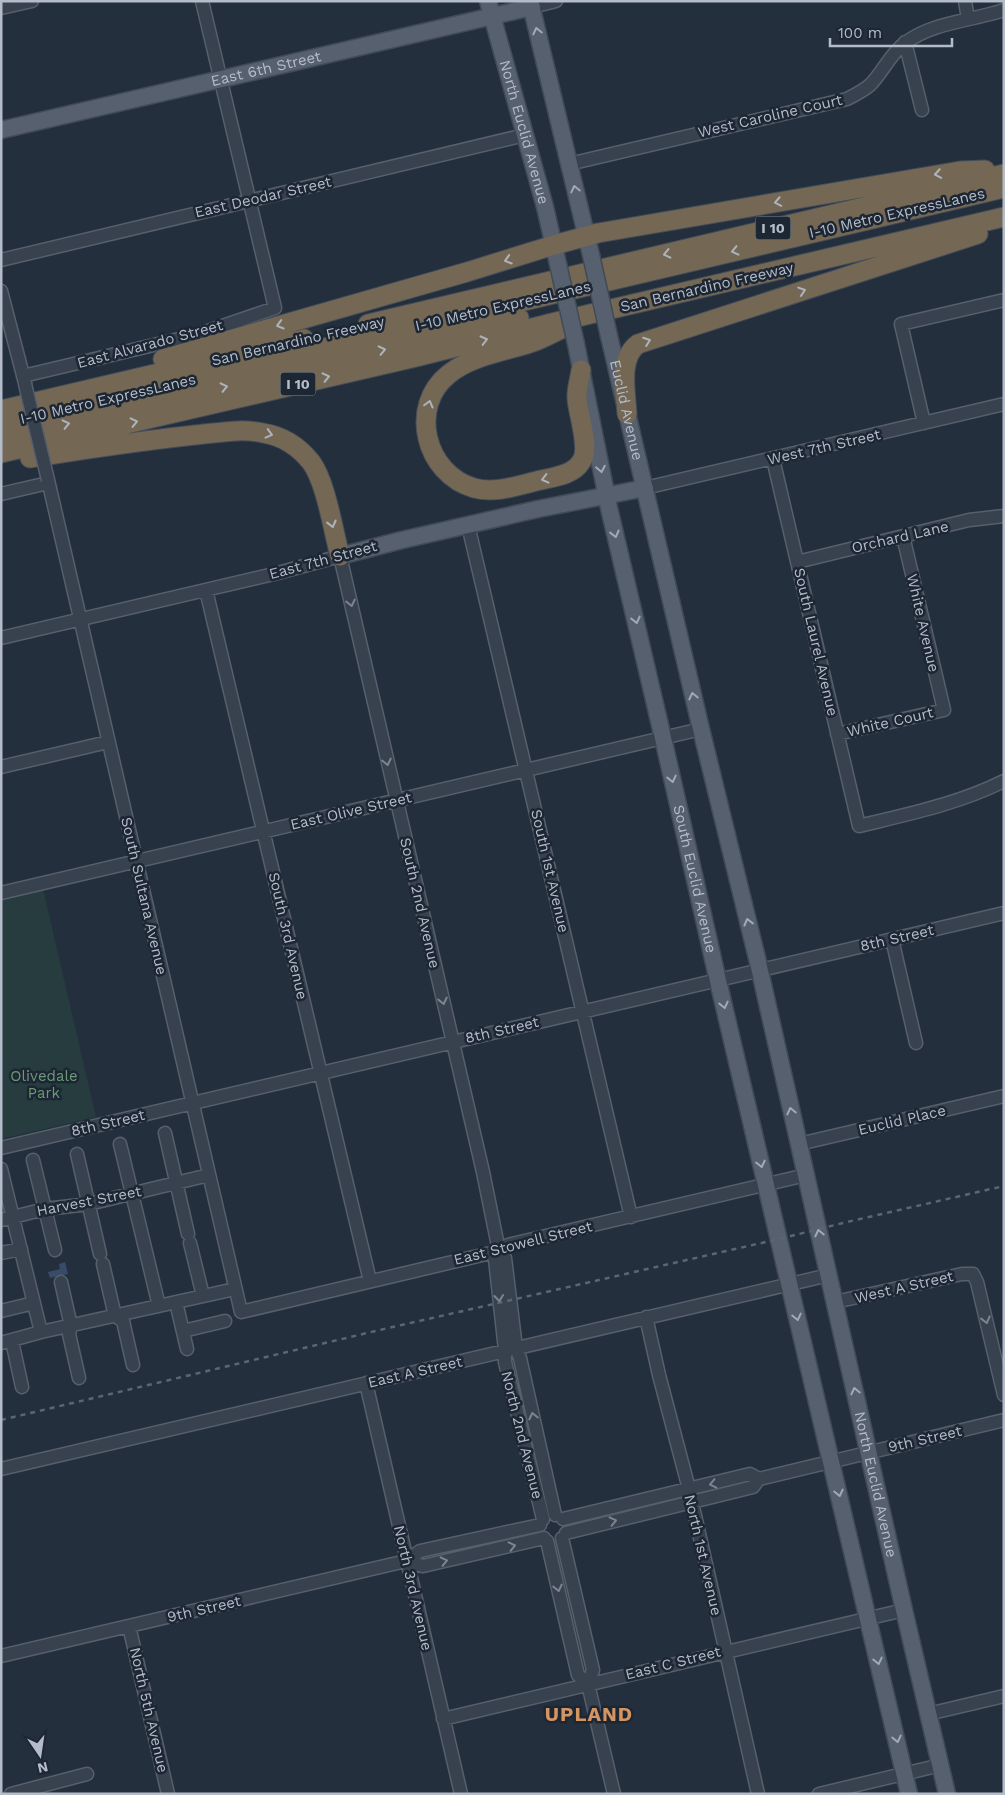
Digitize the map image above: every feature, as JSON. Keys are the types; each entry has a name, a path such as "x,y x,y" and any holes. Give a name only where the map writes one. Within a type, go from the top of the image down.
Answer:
{"highway":[{"path":"43,400 90,379 183,354 586,236 960,170 1004,170"},
{"name":"San Bernardino Freeway","path":"1,410 1004,174"},
{"name":"I-10 Metro ExpressLanes","path":"1,424 1004,188"},
{"name":"I-10 Metro ExpressLanes","path":"1,439 1004,205"},
{"name":"San Bernardino Freeway","path":"1,453 416,357 1004,217"},
{"path":"627,414 625,371 630,351 638,344 1004,225"},
{"path":"581,370 576,397 585,445 581,463 571,471 502,489 485,490 458,481 450,476 436,460 430,446 425,422 431,396 441,380 460,366 495,353 532,343 593,314"},
{"path":"1,462 194,435 247,431 274,435 300,450 316,470 324,492 340,556"}],"main road":[{"name":"East 6th Street","path":"1,130 220,80 490,9 531,4"},
{"path":"531,4 586,236"},
{"name":"North Euclid Avenue","path":"490,9 554,245 581,370"},
{"name":"Euclid Avenue","path":"586,236 701,729"},
{"path":"581,370 606,495"},
{"name":"East 7th Street","path":"340,556 468,525 645,488"},
{"name":"South Euclid Avenue","path":"606,495 766,1185"},
{"path":"701,729 806,1175"},
{"name":"North Euclid Avenue","path":"806,1175 947,1794"},
{"path":"766,1185 910,1794"}],"street":[{"path":"1,8 32,1"},
{"path":"202,1 249,200"},
{"path":"531,4 556,1"},
{"path":"964,1 968,19"},
{"name":"West Caroline Court","path":"569,164 846,99 870,84 905,42 922,32 1004,10"},
{"path":"905,42 922,110"},
{"name":"East Deodar Street","path":"1,260 525,135"},
{"name":"East Alvarado Street","path":"24,380 196,335 275,308 249,200"},
{"name":"South Sultana Avenue","path":"1,291 48,481 241,1312"},
{"path":"924,423 901,324 1004,300"},
{"name":"West 7th Street","path":"645,488 1004,404"},
{"name":"South Laurel Avenue","path":"773,459 859,826 943,806 983,792 1004,781"},
{"path":"1,494 48,481"},
{"name":"Orchard Lane","path":"797,562 969,520 1004,516"},
{"name":"South 1st Avenue","path":"468,525 631,1217"},
{"name":"White Avenue","path":"903,536 944,710"},
{"name":"East 7th Street","path":"1,638 278,573 340,556"},
{"name":"South 2nd Avenue","path":"340,556 492,1211 499,1250 495,1259 511,1349"},
{"name":"South 3rd Avenue","path":"206,590 370,1281"},
{"name":"White Court","path":"837,734 944,710"},
{"name":"East Olive Street","path":"1,893 701,729"},
{"path":"1,767 108,742"},
{"name":"8th Street","path":"1,1148 1004,913"},
{"path":"892,939 916,1043"},
{"name":"Euclid Place","path":"799,1144 1004,1096"},
{"path":"165,1133 203,1296"},
{"path":"120,1144 159,1306"},
{"path":"77,1154 115,1316 123,1322 133,1365"},
{"path":"33,1160 55,1250"},
{"path":"1,1169 7,1218 21,1249 41,1332"},
{"name":"East Stowell Street","path":"241,1312 499,1250 508,1245 806,1175"},
{"name":"Harvest Street","path":"7,1218 45,1209 89,1204 209,1176"},
{"path":"1,1253 21,1249"},
{"name":"East A Street","path":"1,1469 828,1274"},
{"name":"West A Street","path":"835,1302 953,1276 973,1274 977,1282 1004,1395"},
{"path":"61,1282 71,1326 68,1334 79,1378"},
{"path":"22,1388 6,1342 41,1332 235,1289"},
{"path":"176,1302 187,1349"},
{"path":"1,1311 34,1303"},
{"name":"North 1st Avenue","path":"646,1317 658,1375 689,1489 724,1651 758,1794"},
{"path":"183,1332 225,1321"},
{"name":"North 2nd Avenue","path":"511,1349 520,1358 550,1520"},
{"name":"North 3rd Avenue","path":"366,1383 461,1794"},
{"name":"9th Street","path":"564,1536 753,1487 759,1479 1004,1420"},
{"name":"9th Street","path":"1,1656 406,1561 420,1551 550,1520 750,1474 759,1479"},
{"path":"588,1684 578,1676 546,1540 540,1531 550,1520 566,1526 564,1536 593,1670 588,1684 614,1794"},
{"path":"546,1540 554,1542 564,1536"},
{"name":"9th Street","path":"406,1561 424,1566 546,1540"},
{"name":"East C Street","path":"443,1719 724,1651 904,1610"},
{"name":"North 5th Avenue","path":"129,1626 168,1794"},
{"path":"928,1714 1004,1696"},
{"path":"819,1794 941,1765"},
{"path":"11,1794 87,1774"}],"green space":[{"name":"Olivedale Park","path":"43,889 96,1117 1,1139 1,898"}],"water":[{"path":"65,1262 68,1274 50,1278 48,1272 60,1269 59,1264"}],"railway":[{"path":"1,1420 384,1329 1004,1186"}],"district":[{"name":"UPLAND","path":"589,1714"}]}
